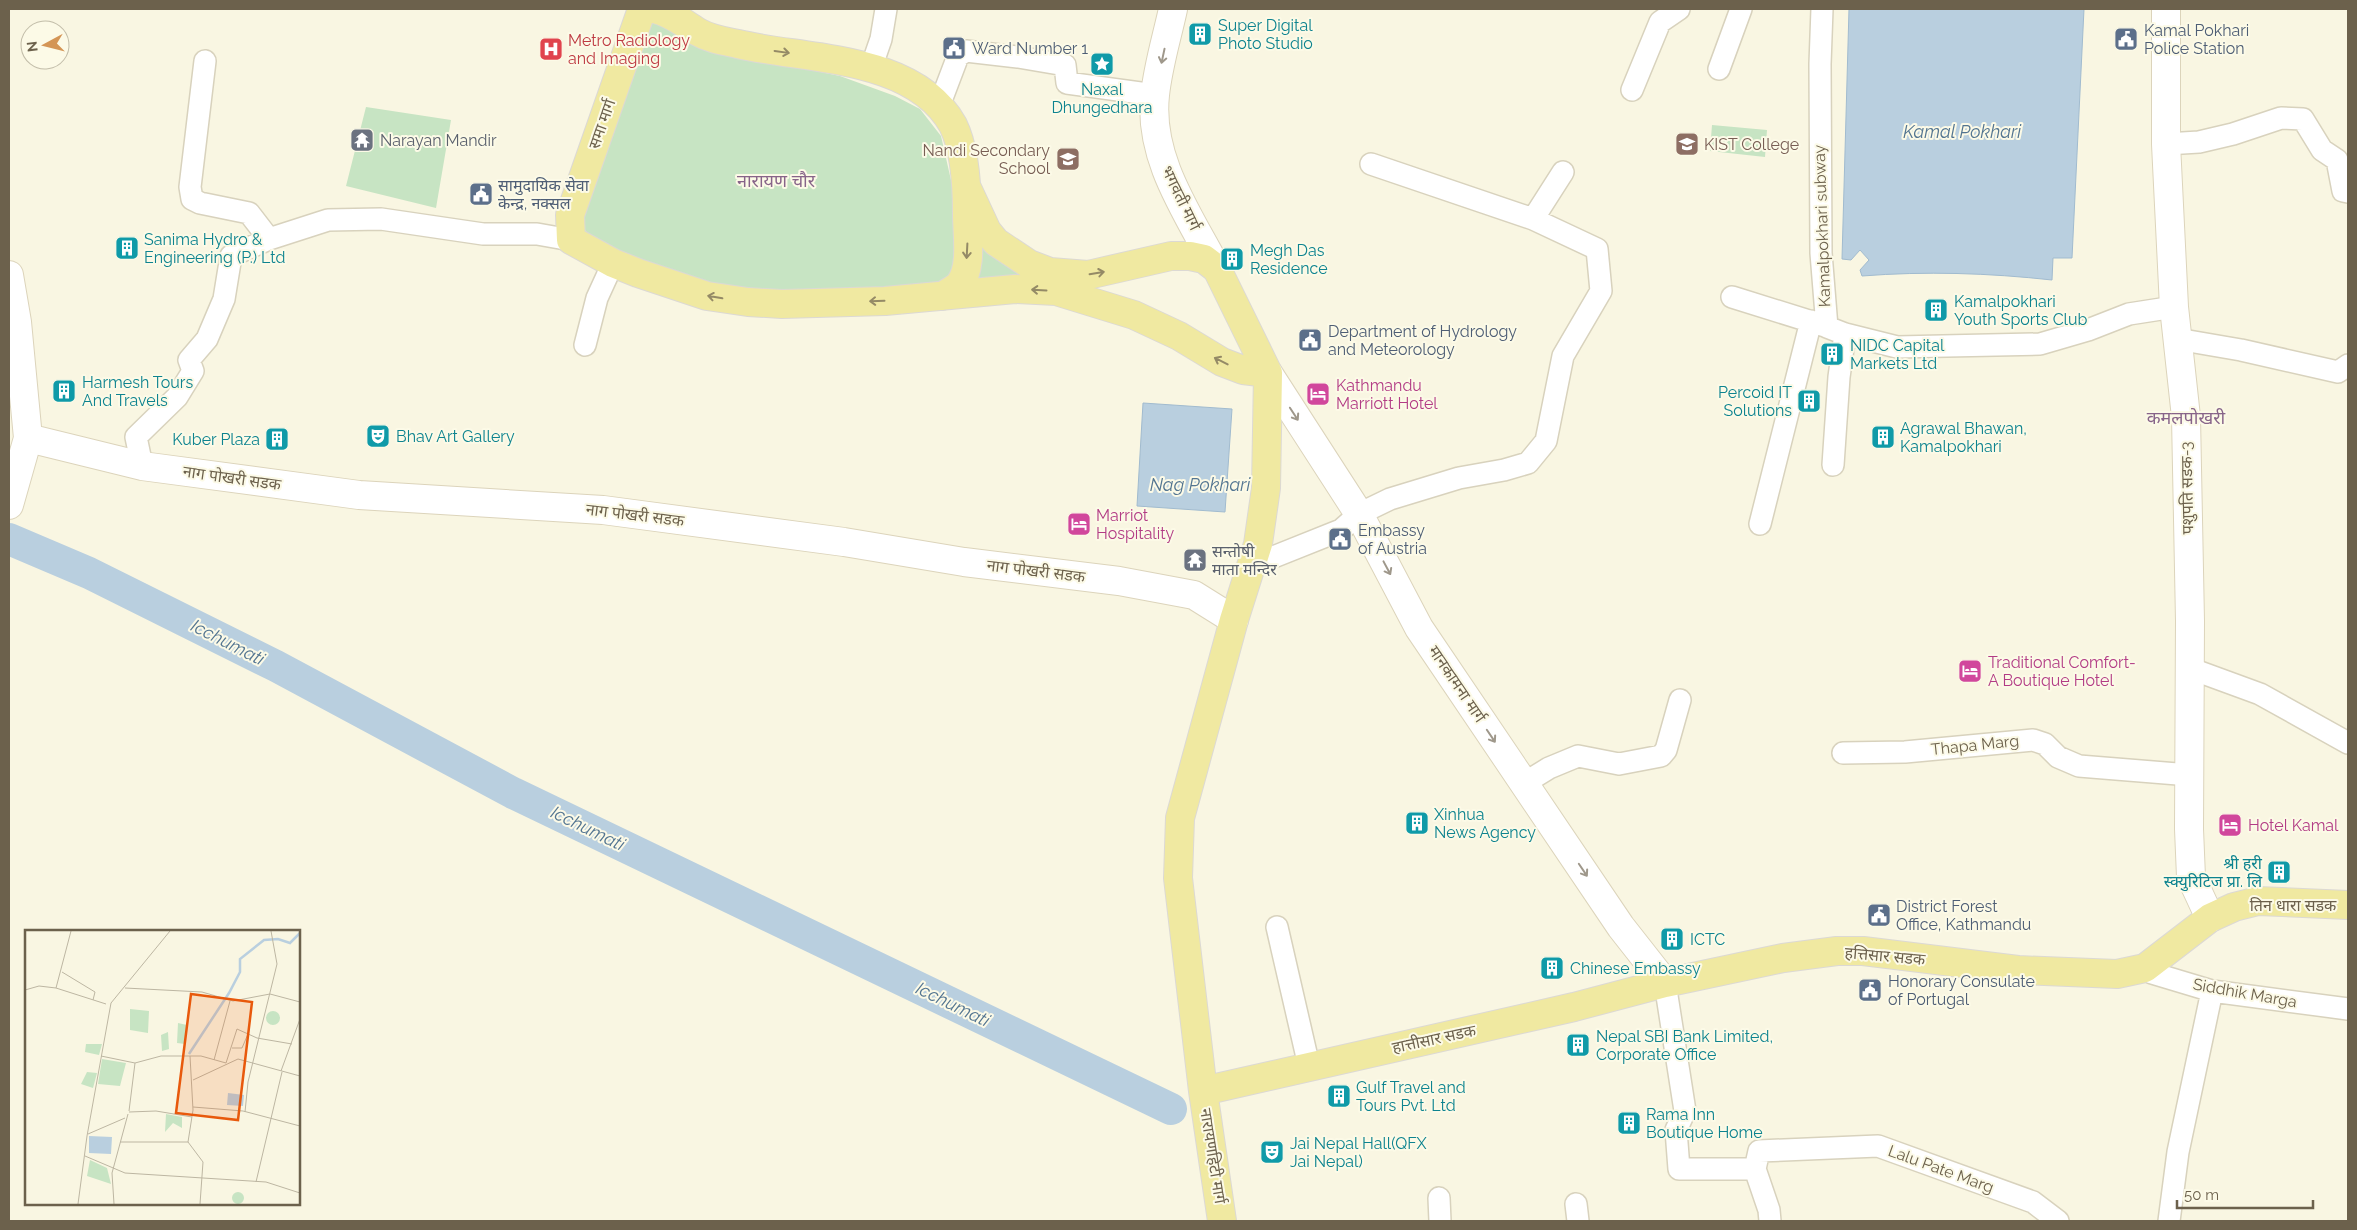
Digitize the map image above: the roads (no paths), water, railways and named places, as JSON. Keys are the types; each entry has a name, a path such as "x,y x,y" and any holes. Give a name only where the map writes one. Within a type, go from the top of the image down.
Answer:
{"main road":[{"name":"समा मार्ग","path":"571,240 570,215 642,9"},
{"path":"655,9 668,12 712,38 752,48 845,61 871,68 900,80 928,95 939,106 953,126 957,136 967,188 966,266 958,286 943,296"},
{"path":"694,9 721,32 752,48"},
{"name":"भगवती मार्ग","path":"1173,9 1155,96 1158,142 1164,166 1268,373"},
{"name":"पशुपति सडक-3","path":"2166,9 2166,144 2174,307 2186,417 2191,877 2210,918"},
{"path":"967,188 983,224 996,242 1029,264 1050,272 1069,285 1179,336 1222,362 1243,370 1268,373"},
{"path":"571,240 613,264 707,296 748,302 782,304 884,301 1015,289 1056,291 1110,271 1171,256 1190,256 1204,259 1217,269"},
{"path":"9,275 16,322 28,438 9,505"},
{"name":"मानकामना मार्ग","path":"1268,373 1359,514 1419,628 1621,927 1664,983"},
{"name":"नारायणहिटी मार्ग","path":"1222,1221 1203,1091 1178,878 1180,818 1234,620 1258,544 1266,488 1268,373"},
{"name":"नाग पोखरी सडक","path":"28,438 142,466 359,495 603,510 844,542 964,562 1090,577 1194,595 1234,620"},
{"name":"तिन धारा सडक","path":"2210,918 2234,907 2258,901 2348,905"},
{"name":"हत्तिसार सडक","path":"1664,983 1783,958 1850,951 2018,970 2117,974 2146,968 2210,918"},
{"name":"हात्तीसार सडक","path":"1203,1091 1555,1012 1664,983"}],"street":[{"path":"871,68 881,39 886,9"},
{"path":"1632,90 1660,22 1679,9"},
{"path":"1719,69 1741,9"},
{"name":"Kamalpokhari subway","path":"1822,9 1820,253 1828,327"},
{"path":"939,106 958,56 966,51 1064,65 1067,83 1155,96"},
{"path":"205,61 190,187 192,199 200,203 249,214 269,239"},
{"path":"2166,144 2199,142 2233,134 2281,118 2304,119 2322,150 2337,160 2343,191 2348,192"},
{"path":"1251,566 1341,530 1359,514 1406,494 1459,478 1504,470 1528,463 1546,441 1563,356 1601,291 1598,249 1533,219 1371,164"},
{"path":"1533,219 1562,172"},
{"path":"142,466 136,437 177,397 193,372 189,360 207,339 224,299 231,256 269,239 328,220 381,219 483,234 537,234 571,240"},
{"path":"584,345 597,298 613,264"},
{"path":"1732,297 1897,347 2040,344 2088,330 2129,314 2174,307"},
{"path":"1828,327 1839,377 1832,465"},
{"path":"1760,524 1828,327"},
{"path":"2177,339 2241,350 2338,372 2348,365"},
{"path":"2189,668 2260,694 2348,743"},
{"path":"1523,784 1549,768 1578,756 1619,764 1661,756 1666,750 1680,700"},
{"name":"Thapa Marg","path":"1842,753 1922,751 2033,740 2045,744 2058,757 2079,766 2190,775"},
{"path":"1277,927 1309,1066"},
{"name":"Siddhik Marga","path":"2146,968 2152,974 2212,991 2348,1009"},
{"path":"1664,983 1685,1112 1676,1130 1679,1169 1755,1169 1770,1221"},
{"path":"2169,1221 2178,1152 2212,991"},
{"name":"Lalu Pate Marg","path":"1755,1169 1759,1151 1878,1146 2032,1202 2058,1221"},
{"path":"1439,1198 1440,1221"}],"water":[{"name":"Kamal Pokhari","path":"1849,9 2084,9 2072,258 2053,258 2052,280 1957,274 1862,276 1860,270 1869,260 1860,250 1851,260 1842,259"},
{"name":"Nag Pokhari","path":"1143,403 1232,409 1225,512 1137,506"}],"waterway":[{"name":"Icchumati","path":"9,539 89,573 276,666 513,793 1171,1109"}],"place":[{"name":"Super Digital Photo Studio","path":"1200,34"},
{"name":"Kamal Pokhari Police Station","path":"2126,39"},
{"name":"Ward Number 1","path":"954,48"},
{"name":"Metro Radiology and Imaging","path":"551,49"},
{"name":"Naxal Dhungedhara","path":"1102,64"},
{"name":"Narayan Mandir","path":"362,140"},
{"name":"KIST College","path":"1687,144"},
{"name":"Nandi Secondary School","path":"1068,159"},
{"name":"सामुदायिक सेवा केन्द्र, नक्सल","path":"481,194"},
{"name":"Sanima Hydro & Engineering (P.) Ltd","path":"127,248"},
{"name":"Megh Das Residence","path":"1232,259"},
{"name":"Kamalpokhari Youth Sports Club","path":"1936,310"},
{"name":"Department of Hydrology and Meteorology","path":"1310,340"},
{"name":"NIDC Capital Markets Ltd","path":"1832,354"},
{"name":"Harmesh Tours And Travels","path":"64,391"},
{"name":"Kathmandu Marriott Hotel","path":"1318,394"},
{"name":"Percoid IT Solutions","path":"1809,401"},
{"name":"Bhav Art Gallery","path":"378,436"},
{"name":"Agrawal Bhawan, Kamalpokhari","path":"1883,437"},
{"name":"Kuber Plaza","path":"277,439"},
{"name":"Marriot Hospitality","path":"1079,524"},
{"name":"Embassy of Austria","path":"1340,539"},
{"name":"सन्तोषी माता मन्दिर","path":"1195,560"},
{"name":"Traditional Comfort- A Boutique Hotel","path":"1970,671"},
{"name":"Xinhua News Agency","path":"1417,823"},
{"name":"Hotel Kamal","path":"2230,825"},
{"name":"श्री हरी स्क्युरिटिज प्रा. लि","path":"2279,872"},
{"name":"District Forest Office, Kathmandu","path":"1879,915"},
{"name":"ICTC","path":"1672,939"},
{"name":"Chinese Embassy","path":"1552,968"},
{"name":"Honorary Consulate of Portugal","path":"1870,990"},
{"name":"Nepal SBI Bank Limited, Corporate Office","path":"1578,1045"},
{"name":"Gulf Travel and Tours Pvt. Ltd","path":"1339,1096"},
{"name":"Rama Inn Boutique Home","path":"1629,1123"},
{"name":"Jai Nepal Hall(QFX Jai Nepal)","path":"1272,1152"}],"district":[{"name":"नारायण चौर","path":"776,180"},
{"name":"कमलपोखरी","path":"2186,417"}]}
